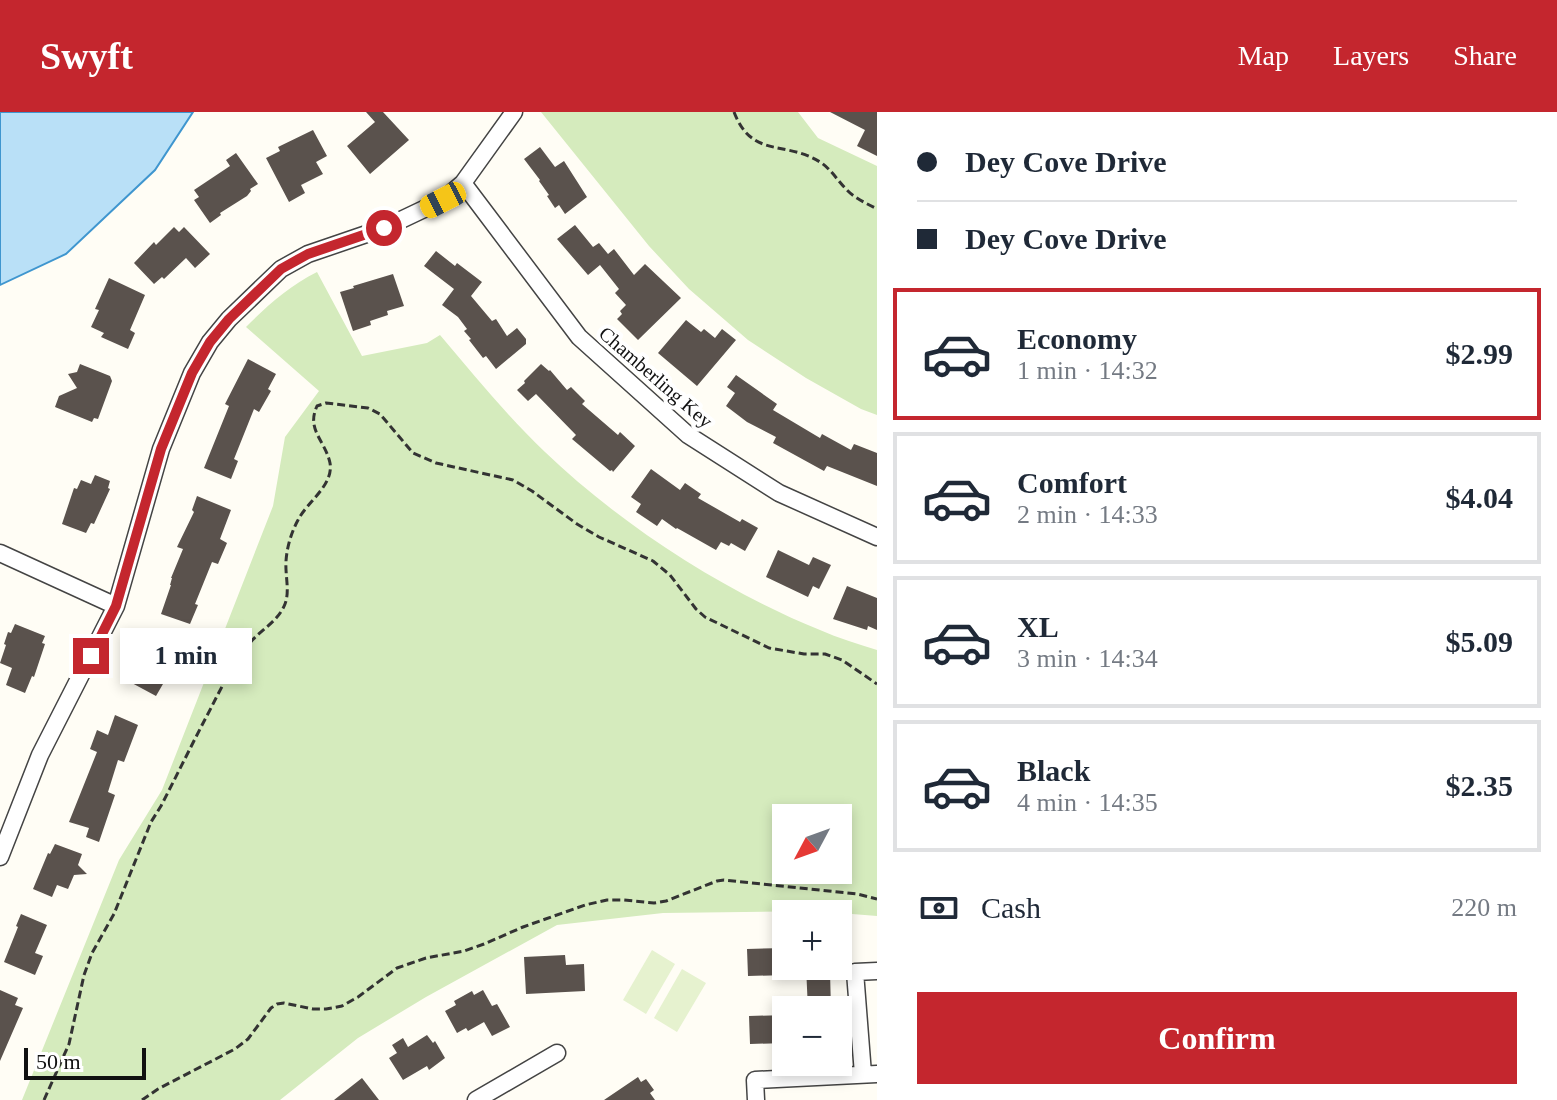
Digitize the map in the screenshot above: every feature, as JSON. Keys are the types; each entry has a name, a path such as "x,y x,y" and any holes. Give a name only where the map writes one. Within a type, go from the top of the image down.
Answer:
{"street":[{"path":"0,857 40,755 116,606 161,449 192,373 210,342 229,319 281,269 308,254 384,228 443,200 463,183 514,112"},
{"name":"Chamberling Key","path":"463,183 579,337 688,435 779,493 877,537"},
{"path":"0,553 116,606"},
{"path":"756,1100 755,1080 870,1074 855,972 877,971"},
{"path":"476,1100 557,1053"}],"path":[{"path":"734,112 742,130 755,142 783,148 823,163 853,196 877,209"},
{"path":"44,1100 69,1044 92,953 114,914 151,822 224,683 250,642 276,619 284,607 290,537 306,507 327,481 329,472 330,464 313,426 317,406 326,403 368,408 380,414 413,453 420,457 513,480 599,537 653,561 670,575 705,617 769,648 825,654 842,660 877,684"},
{"path":"142,1100 235,1049 248,1039 277,1004 313,1009 342,1006 397,968 474,948 585,905 615,900 666,901 724,880 857,894 877,899"}],"green space":[{"path":"541,112 798,112 818,138 877,166 877,415 806,378 748,340 689,289 649,246"},
{"path":"317,272 362,356 427,343 440,335 504,410 545,452 639,530 747,596 827,633 877,650 877,916 852,914 852,900 772,900 772,912 663,913 557,925 358,1038 280,1100 22,1100 119,860 162,790 273,506 285,437 319,391 246,327 279,296"},
{"path":"652,950 675,964 646,1014 623,1000"},
{"path":"682,969 706,983 677,1032 654,1018"}],"water":[{"path":"0,112 193,112 155,170 66,254 0,285"}],"building":[{"path":"366,112 383,112 409,140 370,174 347,146 375,122"},
{"path":"830,112 877,112 877,156 857,146 865,130"},
{"path":"313,130 327,156 316,162 323,174 301,185 305,193 289,202 266,158 280,151 278,147"},
{"path":"540,147 555,167 564,161 587,197 565,214 559,205 555,208 524,159"},
{"path":"236,153 258,184 210,223 194,200 199,197 194,190 230,166 226,160"},
{"path":"575,225 593,247 599,243 608,254 614,249 634,275 645,264 681,298 638,340 617,319 626,305 615,293 619,289 600,265 588,275 557,239"},
{"path":"174,227 179,232 184,227 210,254 195,268 186,258 164,279 162,277 154,284 134,263"},
{"path":"436,251 482,282 471,296 492,321 496,319 507,336 517,328 526,339 526,344 496,369 469,340 464,331 467,329 458,317 442,305 454,289 424,266"},
{"path":"393,274 404,306 387,311 388,315 370,321 371,325 353,331 340,292"},
{"path":"109,278 145,295 130,330 135,333 128,349 101,337 104,333 91,327 99,310 95,309"},
{"path":"686,320 715,338 722,329 736,340 697,386 658,353"},
{"path":"248,359 276,374 259,412 254,409 234,459 238,461 231,479 204,468 229,406 225,404"},
{"path":"80,364 110,376 112,381 98,419 94,418 92,422 55,407 59,396 77,388 68,374 77,372"},
{"path":"541,364 567,390 571,387 585,401 582,404 635,446 613,472 572,439 576,435 536,394 528,401 517,390"},
{"path":"736,375 777,404 773,410 820,438 822,434 851,450 854,444 877,453 877,486 827,466 824,471 773,443 776,437 747,422 726,406 735,393 727,387"},
{"path":"651,469 680,490 685,483 701,494 698,498 740,522 742,519 758,528 745,551 731,543 729,546 721,542 716,550 662,519 657,526 636,512 641,504 631,497"},
{"path":"95,475 110,481 110,489 94,524 91,523 86,533 62,524 74,488 77,489 81,480 91,484"},
{"path":"197,496 231,510 220,539 227,543 218,564 212,562 190,624 161,614 183,549 177,547 194,512"},
{"path":"778,550 809,565 813,557 831,565 819,589 813,586 808,597 766,577"},
{"path":"847,586 877,598 877,630 868,626 867,630 833,619"},
{"path":"15,624 45,636 34,677 25,693 6,685 12,668 0,663 8,632 11,633"},
{"path":"155,637 181,653 156,696 130,682"},
{"path":"115,715 138,725 124,762 118,760 108,792 115,795 99,842 86,837 89,828 69,822 97,752 90,749 97,730 108,735"},
{"path":"55,844 82,854 78,865 87,874 74,875 68,889 57,885 52,897 33,889"},
{"path":"21,914 47,925 35,953 43,956 35,975 4,962"},
{"path":"772,948 772,975 748,976 747,949"},
{"path":"565,955 566,965 584,964 585,991 526,994 524,957"},
{"path":"807,980 830,980 831,996 807,996"},
{"path":"0,990 18,998 15,1005 23,1008 0,1061"},
{"path":"483,990 492,1006 497,1004 510,1027 492,1036 484,1022 457,1033 445,1011 456,1005 454,1001 472,991 474,995"},
{"path":"772,1015 772,1043 750,1044 749,1016"},
{"path":"427,1035 433,1043 435,1041 445,1058 429,1070 427,1066 403,1080 389,1058 397,1053 392,1045 403,1038 408,1047"},
{"path":"638,1077 641,1082 646,1079 654,1090 650,1093 655,1100 604,1100"},
{"path":"362,1078 379,1100 334,1100"}],"route":[{"path":"91,656 116,606 161,449 192,373 210,342 229,319 281,269 308,254 384,228"}]}
